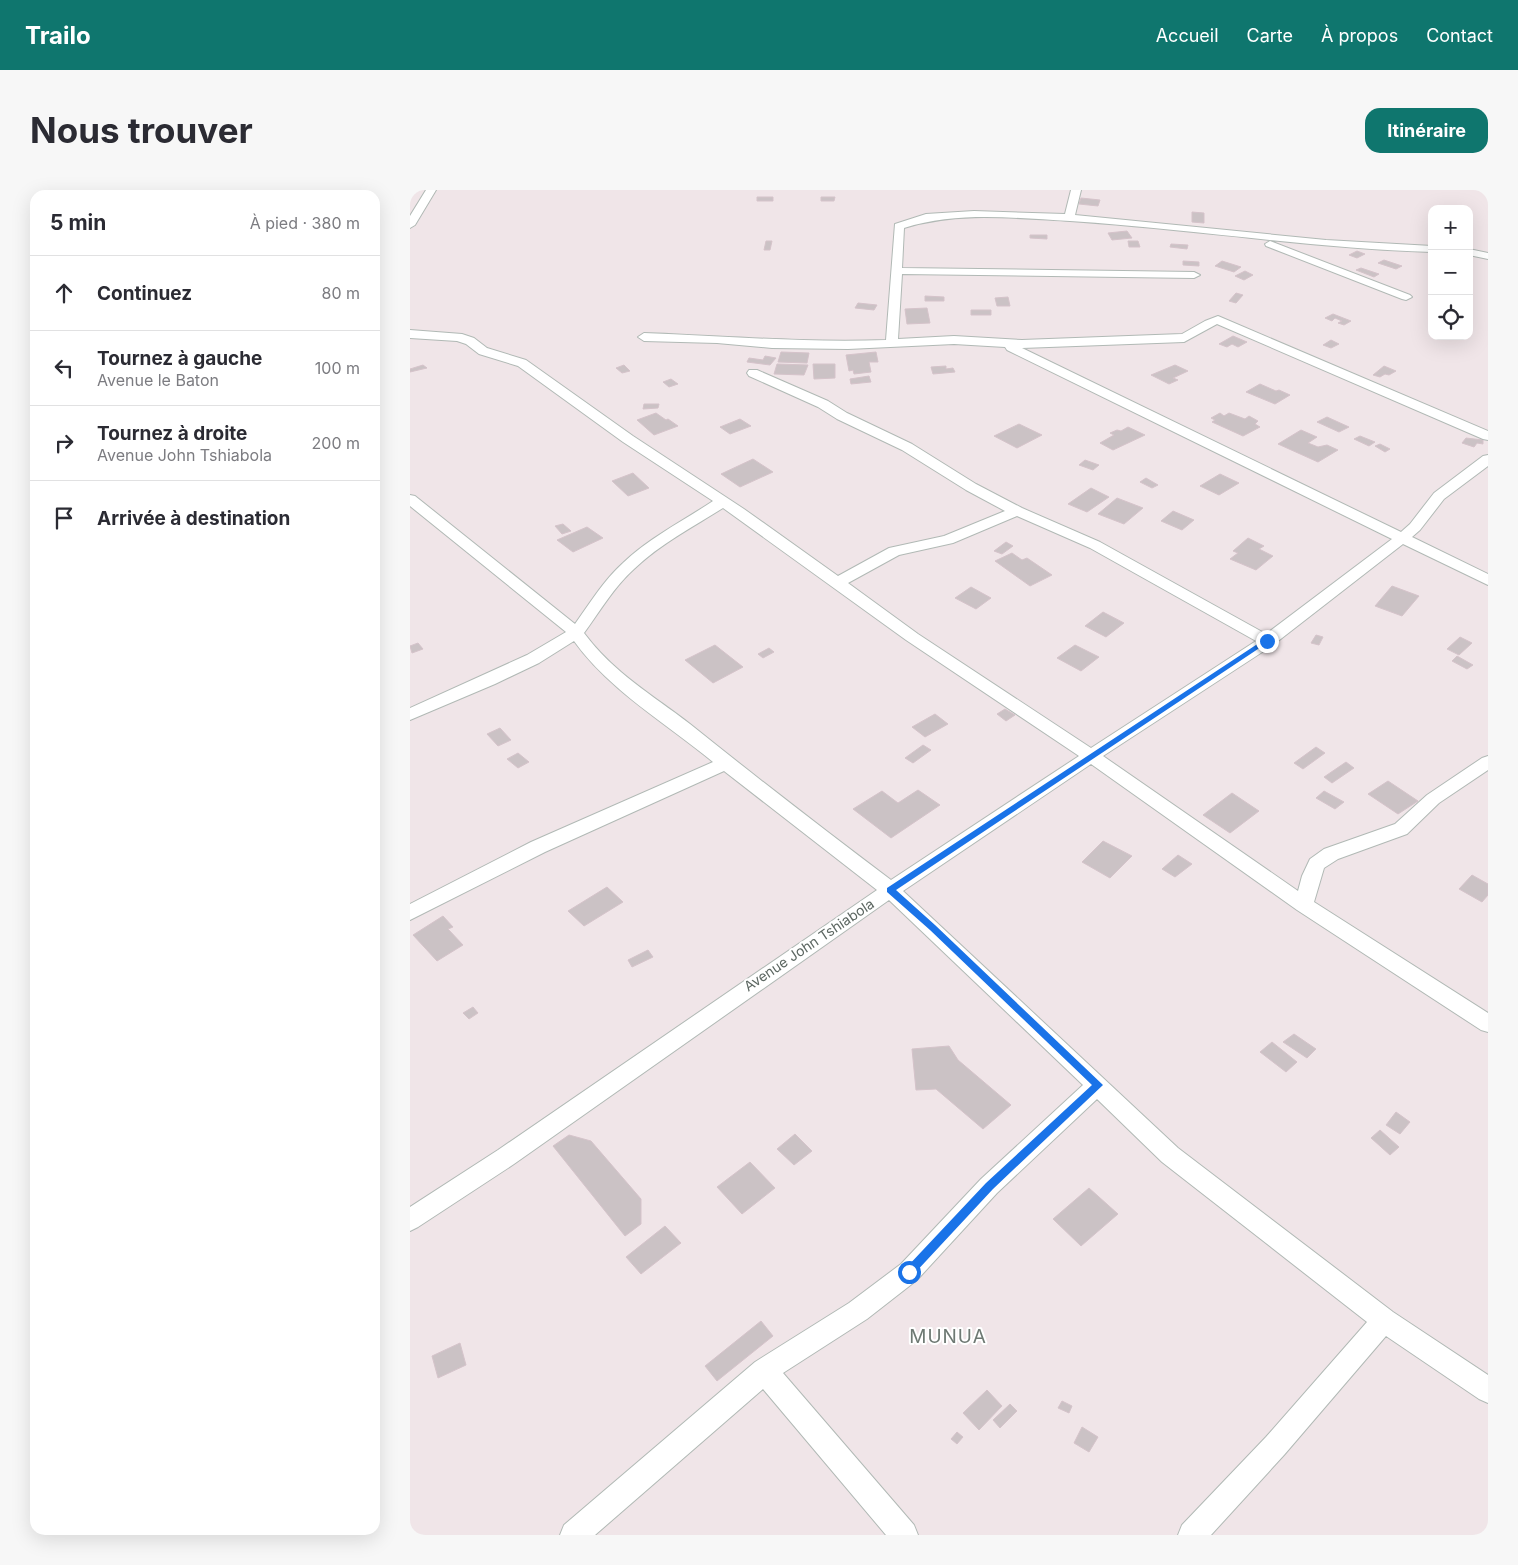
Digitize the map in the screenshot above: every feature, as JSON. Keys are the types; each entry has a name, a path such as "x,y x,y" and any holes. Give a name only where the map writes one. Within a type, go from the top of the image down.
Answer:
{"street":[{"path":"410,225 431,190"},
{"path":"1070,218 1076,190"},
{"path":"892,343 899,226 910,220 937,216 986,215 1070,218 1360,246 1428,249"},
{"path":"1246,234 1406,297"},
{"path":"1473,253 1488,256"},
{"path":"896,270 1194,274"},
{"path":"644,337 717,339 772,344 892,343 954,340 1004,343 1184,338 1211,321 1218,320 1488,436"},
{"path":"410,334 458,337 470,341 483,351 522,363 628,439 723,501 912,637 1091,756 1304,905 1488,1024"},
{"path":"1004,343 1488,580"},
{"path":"752,373 823,404 842,416 906,447 971,487 1017,511 1095,545 1267,641"},
{"path":"1358,570 1415,527 1439,496 1488,460"},
{"path":"410,499 500,573 548,608 576,633 593,656 619,681 682,727 726,764 890,890 932,927 1170,1155 1384,1320 1488,1390"},
{"path":"410,714 489,680 533,658 576,633 628,566 647,550 723,501"},
{"path":"837,583 894,551 948,540 1017,511"},
{"path":"410,520 428,512"},
{"name":"Avenue John Tshiabola","path":"410,1220 506,1157 890,890 1267,641 1358,570"},
{"path":"410,913 538,848 726,764"},
{"path":"1304,905 1311,876 1317,864 1331,854 1401,829 1433,799 1486,765"},
{"path":"574,1535 764,1371 858,1311 909,1272 989,1186 1098,1085"},
{"path":"1192,1535 1275,1446 1384,1320"},
{"path":"764,1371 904,1535"}],"building":[{"path":"757,197 773,197 773,201 757,201"},
{"path":"821,197 835,197 834,201 821,201"},
{"path":"1081,198 1100,200 1098,206 1079,204"},
{"path":"1192,212 1204,213 1204,223 1192,222"},
{"path":"1127,231 1132,238 1112,240 1108,233"},
{"path":"1030,235 1047,235 1047,239 1030,238"},
{"path":"766,241 772,241 770,250 764,250"},
{"path":"1128,241 1138,241 1140,247 1129,247"},
{"path":"1171,244 1188,245 1187,249 1170,247"},
{"path":"1357,251 1365,254 1357,258 1349,255"},
{"path":"1384,260 1402,266 1396,269 1378,263"},
{"path":"1183,261 1199,262 1199,266 1183,265"},
{"path":"1222,261 1241,267 1234,272 1215,266"},
{"path":"1361,268 1379,274 1374,277 1356,270"},
{"path":"1245,271 1253,275 1244,280 1235,276"},
{"path":"1236,293 1243,295 1236,303 1229,301"},
{"path":"925,296 944,297 944,301 925,301"},
{"path":"1008,297 1010,306 997,306 995,298"},
{"path":"858,303 877,305 874,310 855,308"},
{"path":"927,308 930,323 907,324 905,309"},
{"path":"971,310 991,310 991,315 971,315"},
{"path":"1333,314 1351,321 1344,325 1338,323 1342,321 1335,318 1332,321 1325,318"},
{"path":"1233,336 1247,342 1238,347 1232,344 1227,347 1219,344"},
{"path":"1331,340 1339,344 1331,348 1323,345"},
{"path":"781,352 809,353 807,363 778,362"},
{"path":"876,352 878,362 869,362 871,372 854,374 853,370 849,371 846,355"},
{"path":"765,356 776,358 770,365 747,362 749,358 763,360"},
{"path":"777,364 808,365 804,375 774,374"},
{"path":"813,364 835,364 835,378 814,379"},
{"path":"423,365 427,368 410,372 410,369"},
{"path":"624,365 630,371 622,373 616,368"},
{"path":"1175,365 1188,371 1173,378 1178,380 1169,384 1151,375"},
{"path":"946,366 946,369 953,368 955,372 933,374 931,367"},
{"path":"1384,366 1396,371 1380,377 1373,375"},
{"path":"869,376 871,382 851,384 850,379"},
{"path":"671,379 678,384 669,387 663,382"},
{"path":"1260,384 1290,395 1275,404 1246,392"},
{"path":"644,404 659,404 658,408 643,409"},
{"path":"656,413 678,426 654,435 637,420"},
{"path":"1220,413 1224,416 1229,413 1245,419 1249,416 1258,421 1255,424 1260,427 1243,436 1212,422 1215,420 1211,418"},
{"path":"1327,417 1349,427 1339,432 1317,422"},
{"path":"740,419 751,426 730,434 720,427"},
{"path":"1019,424 1042,435 1017,448 994,436"},
{"path":"1128,427 1145,435 1113,450 1100,443 1114,435 1110,433 1117,430 1121,431"},
{"path":"1301,430 1317,437 1308,443 1318,447 1327,445 1338,450 1318,462 1278,444"},
{"path":"1360,436 1375,442 1369,446 1354,439"},
{"path":"1466,438 1483,440 1483,444 1477,443 1474,447 1462,443"},
{"path":"1380,444 1390,449 1385,452 1375,446"},
{"path":"753,459 773,472 740,487 721,474"},
{"path":"1085,460 1099,465 1093,470 1079,465"},
{"path":"633,473 649,488 628,496 612,481"},
{"path":"1220,474 1239,483 1219,495 1200,486"},
{"path":"1146,478 1158,485 1152,488 1140,482"},
{"path":"1091,488 1109,497 1087,512 1068,504"},
{"path":"1117,498 1143,508 1124,524 1098,514"},
{"path":"1173,511 1194,520 1182,530 1161,521"},
{"path":"563,524 571,531 562,534 555,526"},
{"path":"587,527 603,538 573,552 557,540"},
{"path":"1248,538 1264,546 1259,549 1273,556 1256,570 1230,559 1238,553 1233,551"},
{"path":"1006,542 1013,546 1002,554 994,551"},
{"path":"1012,553 1022,560 1027,558 1052,575 1030,586 995,561"},
{"path":"1392,586 1419,596 1402,616 1375,606"},
{"path":"971,587 991,598 976,609 955,598"},
{"path":"1103,612 1124,623 1106,637 1085,626"},
{"path":"1316,635 1323,637 1319,645 1311,643"},
{"path":"1460,637 1472,643 1459,655 1447,649"},
{"path":"418,643 423,649 412,653 410,646"},
{"path":"715,645 743,667 713,683 685,660"},
{"path":"1075,645 1099,657 1081,671 1057,658"},
{"path":"769,648 774,652 763,658 758,654"},
{"path":"1457,656 1473,665 1467,669 1452,661"},
{"path":"1005,709 1015,715 1006,721 997,714"},
{"path":"935,714 948,724 925,737 912,727"},
{"path":"500,728 511,740 498,746 487,734"},
{"path":"923,745 931,750 913,763 905,758"},
{"path":"1316,747 1325,753 1303,769 1294,763"},
{"path":"518,753 529,762 518,768 507,759"},
{"path":"1346,762 1354,768 1332,783 1324,777"},
{"path":"1388,781 1418,801 1398,814 1368,794"},
{"path":"918,790 940,805 891,838 853,809 882,791 898,803"},
{"path":"1324,791 1344,802 1335,809 1316,798"},
{"path":"1232,793 1259,811 1230,833 1203,815"},
{"path":"1103,841 1132,856 1110,878 1082,862"},
{"path":"1178,855 1192,864 1175,877 1162,869"},
{"path":"1472,875 1488,884 1488,895 1482,902 1459,889"},
{"path":"607,887 623,902 584,926 568,911"},
{"path":"443,916 453,927 448,929 463,945 437,961 413,935"},
{"path":"648,950 653,957 632,967 628,960"},
{"path":"473,1007 478,1013 469,1019 463,1013"},
{"path":"1294,1034 1316,1049 1307,1058 1283,1042"},
{"path":"1272,1042 1297,1062 1286,1072 1260,1052"},
{"path":"949,1046 958,1060 1011,1105 983,1129 936,1089 916,1090 912,1049"},
{"path":"1396,1112 1410,1122 1400,1134 1386,1125"},
{"path":"1380,1130 1399,1147 1390,1155 1371,1138"},
{"path":"795,1134 812,1151 794,1165 777,1149"},
{"path":"569,1135 591,1141 641,1199 641,1224 625,1236 553,1146"},
{"path":"750,1162 775,1188 742,1214 717,1187"},
{"path":"1089,1188 1118,1214 1081,1246 1053,1219"},
{"path":"665,1226 681,1243 641,1274 626,1257"},
{"path":"761,1321 773,1336 717,1381 705,1366"},
{"path":"460,1343 466,1365 438,1378 432,1356"},
{"path":"987,1390 1002,1406 979,1430 963,1413"},
{"path":"1062,1401 1072,1406 1069,1413 1058,1408"},
{"path":"1010,1404 1017,1411 1000,1428 993,1420"},
{"path":"1082,1427 1098,1437 1089,1452 1074,1443"},
{"path":"957,1432 963,1437 957,1444 951,1439"}],"district":[{"name":"MUNUA","path":"948,1336"}],"route":[{"path":"909,1272 989,1186 1098,1085 932,927 890,890 1267,641"}]}
